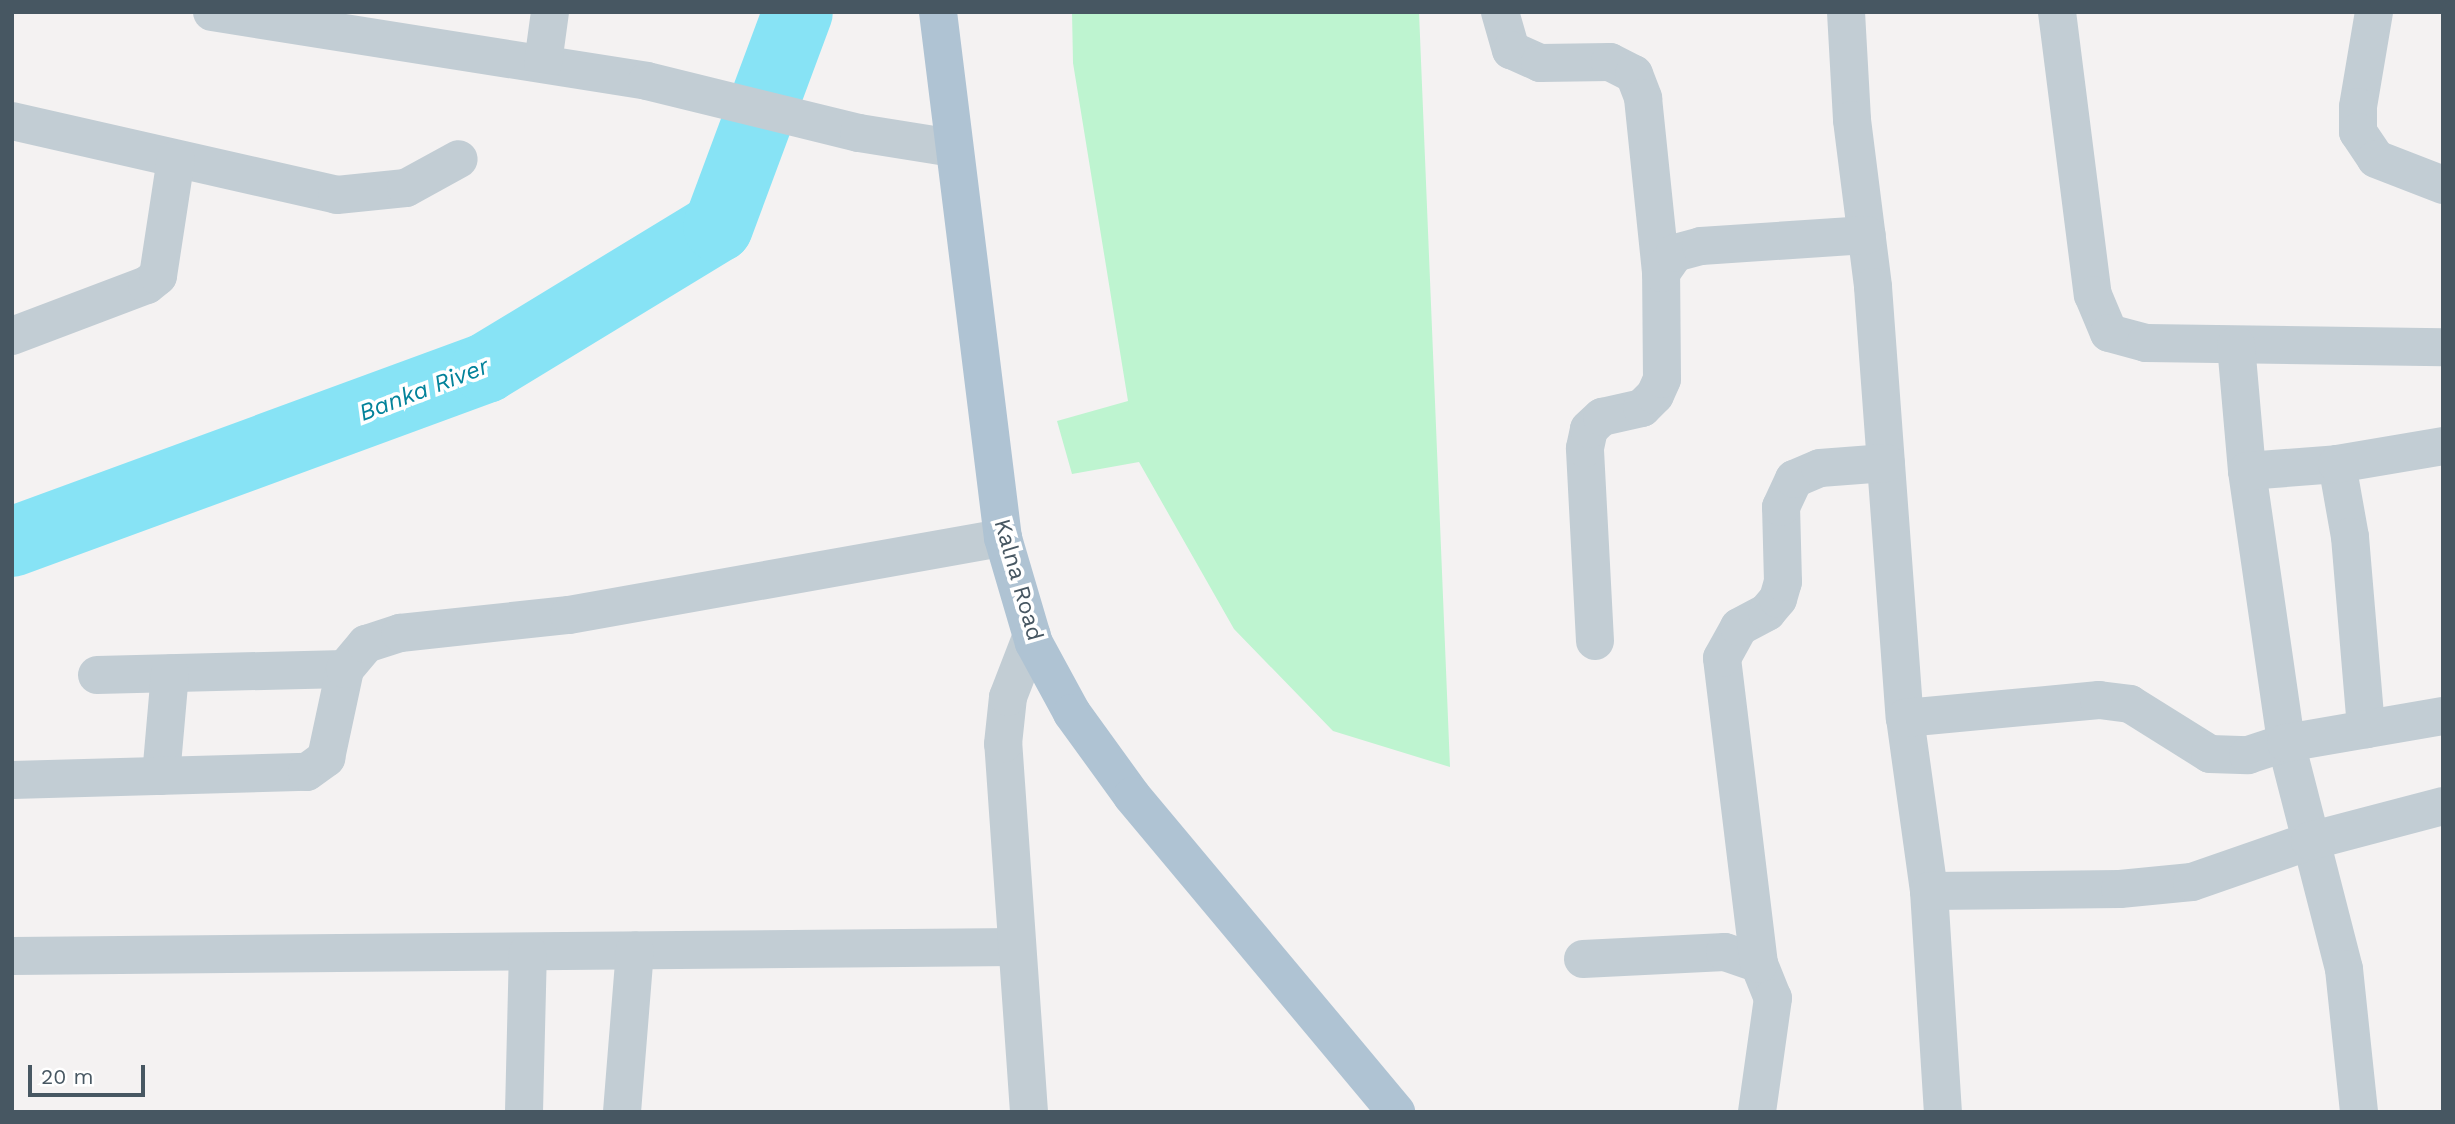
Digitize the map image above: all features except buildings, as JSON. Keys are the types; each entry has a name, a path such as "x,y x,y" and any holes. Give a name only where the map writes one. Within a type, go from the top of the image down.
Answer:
{"main road":[{"name":"Kalna Road","path":"938,12 1003,538 1032,635 1072,713 1132,796 1396,1112"}],"street":[{"path":"212,12 647,81 859,133 953,148"},
{"path":"543,63 550,12"},
{"path":"1500,12 1511,50 1540,63 1610,62 1634,74 1643,98 1661,273 1658,387 1642,408 1602,417 1588,429 1585,448 1595,641"},
{"path":"1846,12 1852,120 1867,235 1905,718 1929,891 1943,1112"},
{"path":"2057,12 2076,189 2100,316 2109,333 2125,340 2236,345 2443,347"},
{"path":"2374,12 2358,107 2358,132 2376,159 2443,186"},
{"path":"12,121 337,195 406,188 459,159"},
{"path":"12,336 147,285 158,276 176,159"},
{"path":"1661,273 1675,253 1701,246 1867,235"},
{"path":"2236,345 2247,471 2286,743 2344,969 2359,1112"},
{"path":"2247,471 2336,464 2443,446"},
{"path":"1757,1112 1773,998 1759,964 1722,658 1739,627 1767,612 1779,598 1783,582 1781,507 1794,479 1820,468 1886,463"},
{"path":"2336,464 2350,537 2367,729"},
{"path":"12,780 307,772 326,758 345,669 366,644 400,633 569,615 1003,538"},
{"path":"1029,1112 1003,744 1008,697 1032,635"},
{"path":"97,675 345,669"},
{"path":"160,776 170,673"},
{"path":"1905,718 2099,700 2130,704 2210,754 2248,755 2286,743 2443,716"},
{"path":"1929,891 2120,888 2192,882 2310,841 2443,806"},
{"path":"12,956 1017,947"},
{"path":"622,1112 635,951"},
{"path":"1583,959 1725,952 1759,964"},
{"path":"524,1112 528,953"}],"green space":[{"path":"1072,12 1419,12 1450,767 1333,731 1234,629 1139,462 1072,474 1057,421 1128,401 1073,63"}],"waterway":[{"name":"Banka River","path":"12,542 486,368 718,227 798,12"}]}
